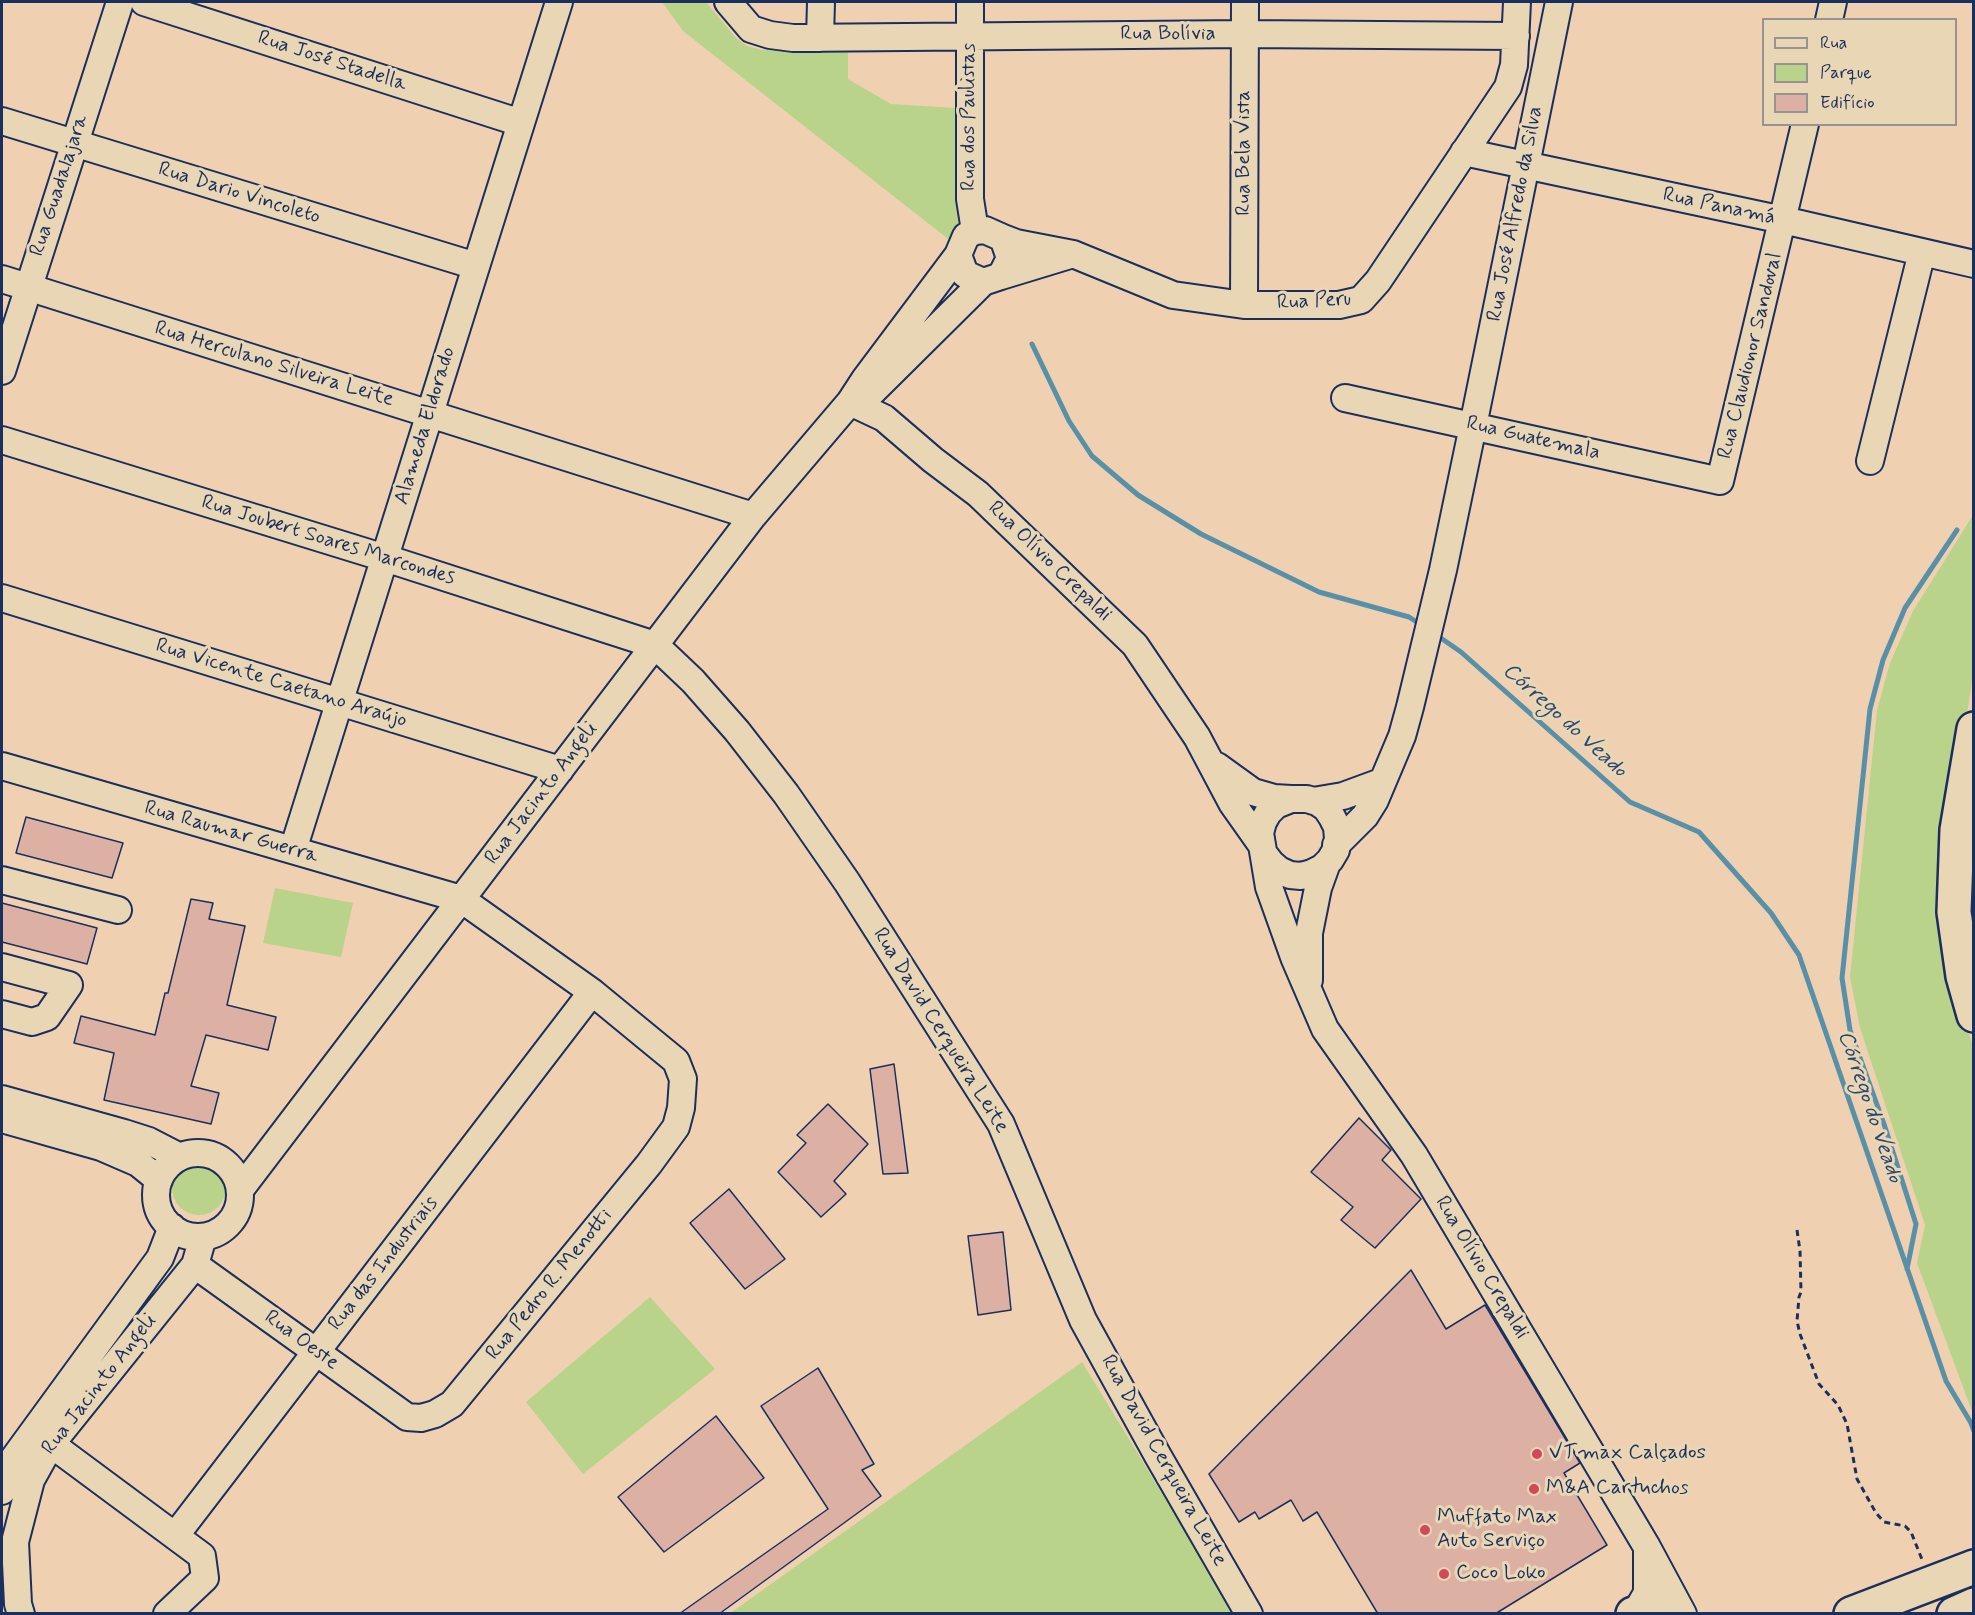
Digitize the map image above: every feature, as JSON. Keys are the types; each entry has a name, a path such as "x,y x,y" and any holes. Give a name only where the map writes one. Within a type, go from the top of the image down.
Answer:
{"main road":[{"path":"1974,729 1967,802 1957,830 1954,912 1962,976 1974,1015"},
{"path":"1851,1614 1974,1567"},
{"path":"1954,1614 1974,1605"},
{"path":"1634,1613 1656,1611 1668,1614"}],"street":[{"name":"Rua Guadalajara","path":"2,371 120,2"},
{"name":"Rua José Stadella","path":"144,2 521,123"},
{"name":"Alameda Eldorado","path":"293,850 559,2"},
{"name":"Rua Bolívia","path":"728,2 751,29 770,35 794,38 1245,34 1516,36"},
{"path":"820,2 820,38"},
{"name":"Rua dos Paulistas","path":"970,2 970,199 975,231"},
{"name":"Rua Bela Vista","path":"1244,305 1245,2"},
{"name":"Rua Peru","path":"1003,238 1016,243 1073,254 1173,294 1244,305 1339,306 1361,300 1378,281 1508,87 1514,65 1517,2"},
{"name":"Rua José Alfredo da Silva","path":"1332,854 1365,816 1375,800 1402,736 1419,674 1473,426 1559,2"},
{"path":"1829,18 1833,2"},
{"name":"Rua Dario Vincoleto","path":"2,120 476,266"},
{"name":"Rua Claudionor Sandoval","path":"1720,482 1805,126"},
{"name":"Rua Panamá","path":"1464,152 1783,220 1974,264"},
{"path":"992,279 1010,258 1003,238 985,230 975,231 966,236 958,255 964,274 992,279 1073,254"},
{"path":"1870,461 1922,252"},
{"name":"Rua Jacinto Angeli","path":"240,1190 753,516 850,402 958,255"},
{"name":"Rua Herculano Silveira Leite","path":"2,279 753,516"},
{"name":"Rua Jacinto Angeli","path":"850,402 874,390 992,279"},
{"name":"Rua Guatemala","path":"1345,398 1720,482"},
{"name":"Rua Olívio Crepaldi","path":"850,402 884,418 933,460 978,494 1136,645 1175,702 1210,760 1232,803 1263,849 1269,887 1294,957 1325,1029 1414,1155 1647,1547 1683,1614"},
{"name":"Rua Joubert Soares Marcondes","path":"2,440 385,558 655,645"},
{"name":"Rua Vicente Caetano Araújo","path":"2,598 560,770"},
{"name":"Rua David Cerqueira Leite","path":"655,645 693,681 737,730 786,794 847,882 1001,1124 1083,1320 1249,1614"},
{"name":"Rua Olívio Crepaldi","path":"1210,760 1253,792 1274,798 1302,800"},
{"name":"Rua Raumar Guerra","path":"2,766 461,899 592,992 676,1061 683,1079 681,1108 676,1127"},
{"path":"1302,800 1326,808 1337,827 1332,854 1322,868 1301,876 1290,875 1280,870 1271,863 1263,849 1260,833 1268,813 1276,805 1302,800 1343,796 1381,782"},
{"name":"Rua Olívio Crepaldi","path":"1310,993 1309,933 1318,888 1332,854"},
{"path":"2,880 117,910"},
{"path":"2,967 69,986 47,1017 32,1022 2,1014"},
{"name":"Rua das Industriais","path":"175,1536 592,992"},
{"path":"2,1099 149,1141 180,1157"},
{"path":"2,1119 101,1147 138,1163 159,1180"},
{"name":"Rua Pedro R. Menotti","path":"407,1417 421,1418 452,1404 649,1164 676,1127"},
{"path":"193,1153 209,1154 224,1161 235,1173 240,1190 239,1206 231,1221 218,1232 203,1237 186,1235 172,1227 162,1216 157,1199 159,1180 165,1168 180,1157 193,1153"},
{"name":"Rua Jacinto Angeli","path":"21,1614 18,1604 15,1542 41,1439 160,1258 172,1227"},
{"name":"Rua Jacinto Angeli","path":"2,1491 14,1458 41,1439 195,1265 203,1237"},
{"name":"Rua Oeste","path":"195,1265 407,1417"},
{"path":"41,1439 202,1556 205,1578 167,1614"},
{"path":"1634,1613 1647,1593 1647,1547"}],"path":[{"path":"1797,1230 1801,1292 1797,1320 1819,1384 1838,1405 1846,1424 1857,1479 1884,1522 1905,1526 1911,1532 1932,1583"}],"green space":[{"path":"662,2 706,2 736,38 747,46 762,50 848,45 848,79 891,104 955,108 958,232 952,242 683,31"},
{"path":"1973,515 1973,675 1949,829 1954,986 1973,1047 1973,1414 1917,1263 1925,1225 1860,1028 1850,977 1877,710 1890,663 1913,611"},
{"path":"275,888 353,903 341,957 263,943"},
{"path":"199,1161 209,1163 218,1169 224,1178 226,1188 224,1198 218,1207 209,1213 199,1215 189,1213 180,1207 174,1198 172,1188 174,1178 180,1169 189,1163"},
{"path":"650,1297 715,1369 583,1474 526,1402"},
{"path":"1082,1362 1235,1613 729,1614"}],"building":[{"path":"26,817 123,843 112,878 16,853"},
{"path":"191,899 213,903 209,919 245,926 227,1005 276,1017 268,1050 206,1035 191,1086 219,1093 211,1124 104,1100 114,1053 74,1043 81,1016 155,1035 165,993 168,993"},
{"path":"2,903 97,928 87,964 2,942"},
{"path":"894,1064 908,1173 883,1174 870,1069"},
{"path":"828,1104 868,1144 834,1181 846,1194 821,1217 778,1172 806,1143 797,1135"},
{"path":"1359,1118 1391,1150 1382,1160 1421,1199 1375,1248 1341,1220 1353,1207 1311,1172"},
{"path":"729,1189 785,1259 745,1289 690,1223"},
{"path":"1003,1232 1011,1310 978,1315 968,1236"},
{"path":"1411,1270 1446,1329 1485,1305 1580,1463 1564,1473 1607,1545 1495,1614 1378,1614 1317,1512 1303,1521 1291,1500 1259,1519 1255,1512 1239,1522 1209,1474"},
{"path":"818,1368 874,1464 862,1470 881,1496 719,1614 679,1614 828,1509 761,1406"},
{"path":"716,1416 764,1478 664,1552 618,1497"}],"waterway":[{"name":"Córrego do Veado","path":"1032,344 1069,421 1092,456 1138,495 1201,534 1319,592 1409,617 1423,626"},
{"name":"Córrego do Veado","path":"1907,1269 1916,1224 1884,1124 1850,1030 1842,978 1870,709 1883,660 1905,608 1957,530"},
{"name":"Córrego do Veado","path":"1435,634 1461,652 1630,802 1699,832 1771,913 1799,955 1946,1381 1974,1431"}],"place":[{"name":"VTmax Calçados","path":"1537,1454"},
{"name":"M&A Cartuchos","path":"1534,1489"},
{"name":"Muffato Max Auto Serviço","path":"1425,1530"},
{"name":"Coco Loko","path":"1444,1574"}]}
